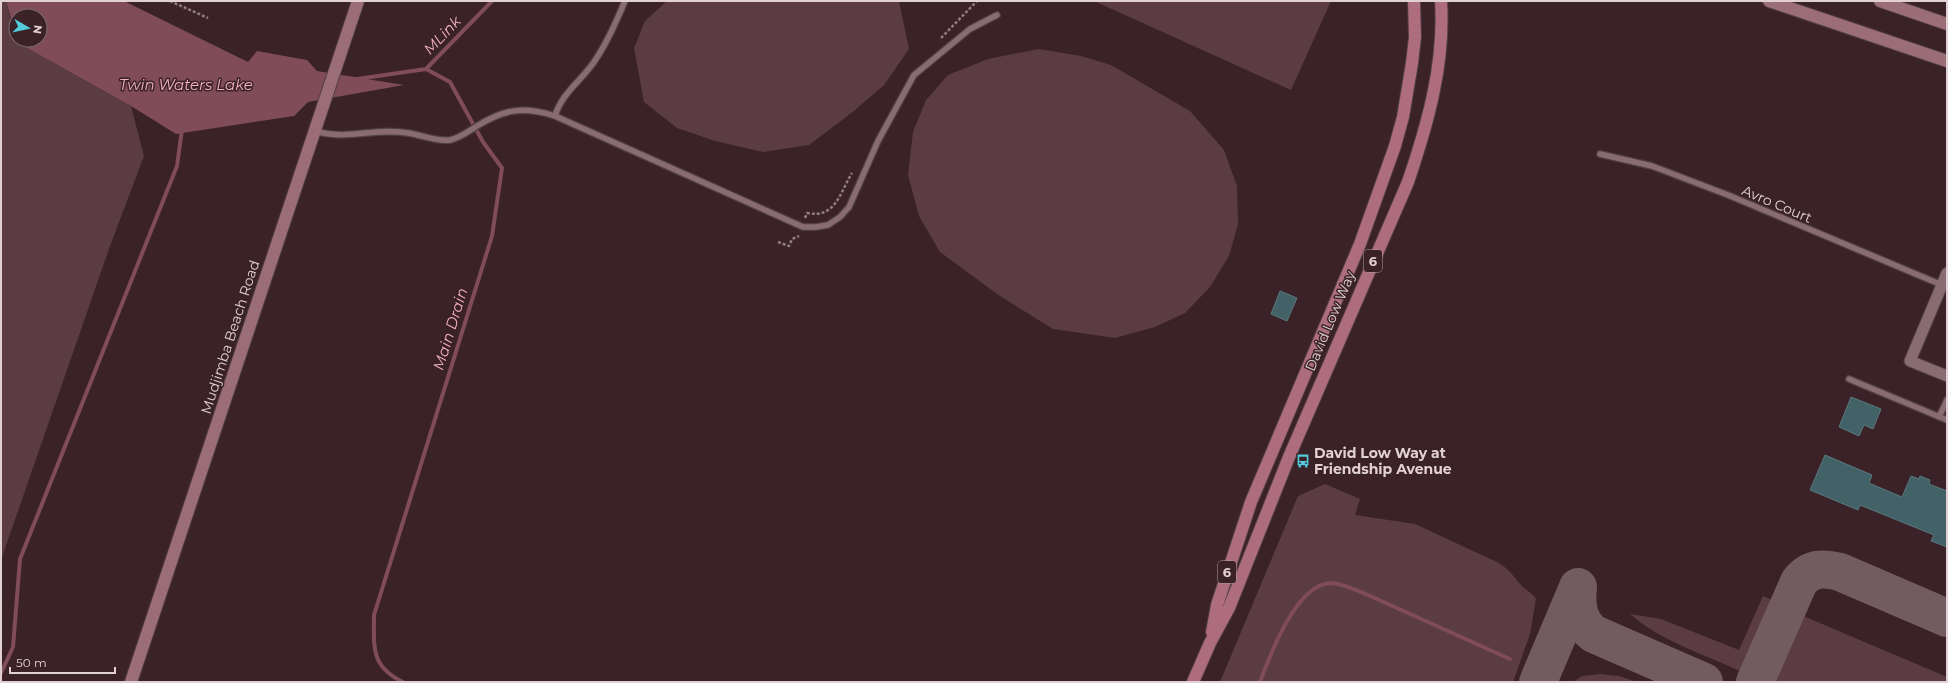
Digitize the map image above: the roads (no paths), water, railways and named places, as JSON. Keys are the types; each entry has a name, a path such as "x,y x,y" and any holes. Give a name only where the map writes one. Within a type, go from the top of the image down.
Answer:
{"main road":[{"name":"David Low Way","path":"1210,643 1217,605 1251,502 1360,244 1395,146 1406,104 1412,63 1415,37 1414,1"},
{"name":"David Low Way","path":"1193,682 1210,643 1229,608 1268,509 1354,303 1408,182 1434,96 1442,21 1441,1"},
{"path":"1251,502 1268,509"}],"street":[{"name":"Mudjimba Beach Road","path":"131,682 358,1"},
{"path":"1769,1 1947,61"},
{"path":"1880,1 1947,24"},
{"path":"1947,273 1910,361 1947,376"}],"lane":[{"path":"554,116 559,102 584,75 601,52 625,1"},
{"path":"315,131 338,136 380,131 406,133 449,140 459,137 496,115 517,110 540,111 804,227 822,226 840,217 849,207 878,141 914,75 970,29 997,15"},
{"name":"Avro Court","path":"1600,154 1652,166 1728,195 1942,285"},
{"path":"1849,379 1947,420"},
{"path":"1939,417 1947,400"}],"water":[{"name":"Twin Waters Lake","path":"6,1 124,1 248,62 257,51 307,60 317,71 404,85 308,102 294,116 176,134 131,106 27,48 48,48 48,8 8,8"}],"waterway":[{"name":"MLink","path":"426,69 492,1"},
{"name":"Main Drain","path":"357,79 426,69 450,82 483,142 502,168 492,236 374,615 374,646 379,662 392,676 403,682"},
{"path":"1,673 13,647 20,559 177,166 182,129"},
{"path":"1260,682 1270,655 1286,623 1296,608 1306,596 1318,587 1330,583 1344,585 1359,591 1510,659"}],"place":[{"name":"David Low Way at Friendship Avenue","path":"1303,461"}]}
